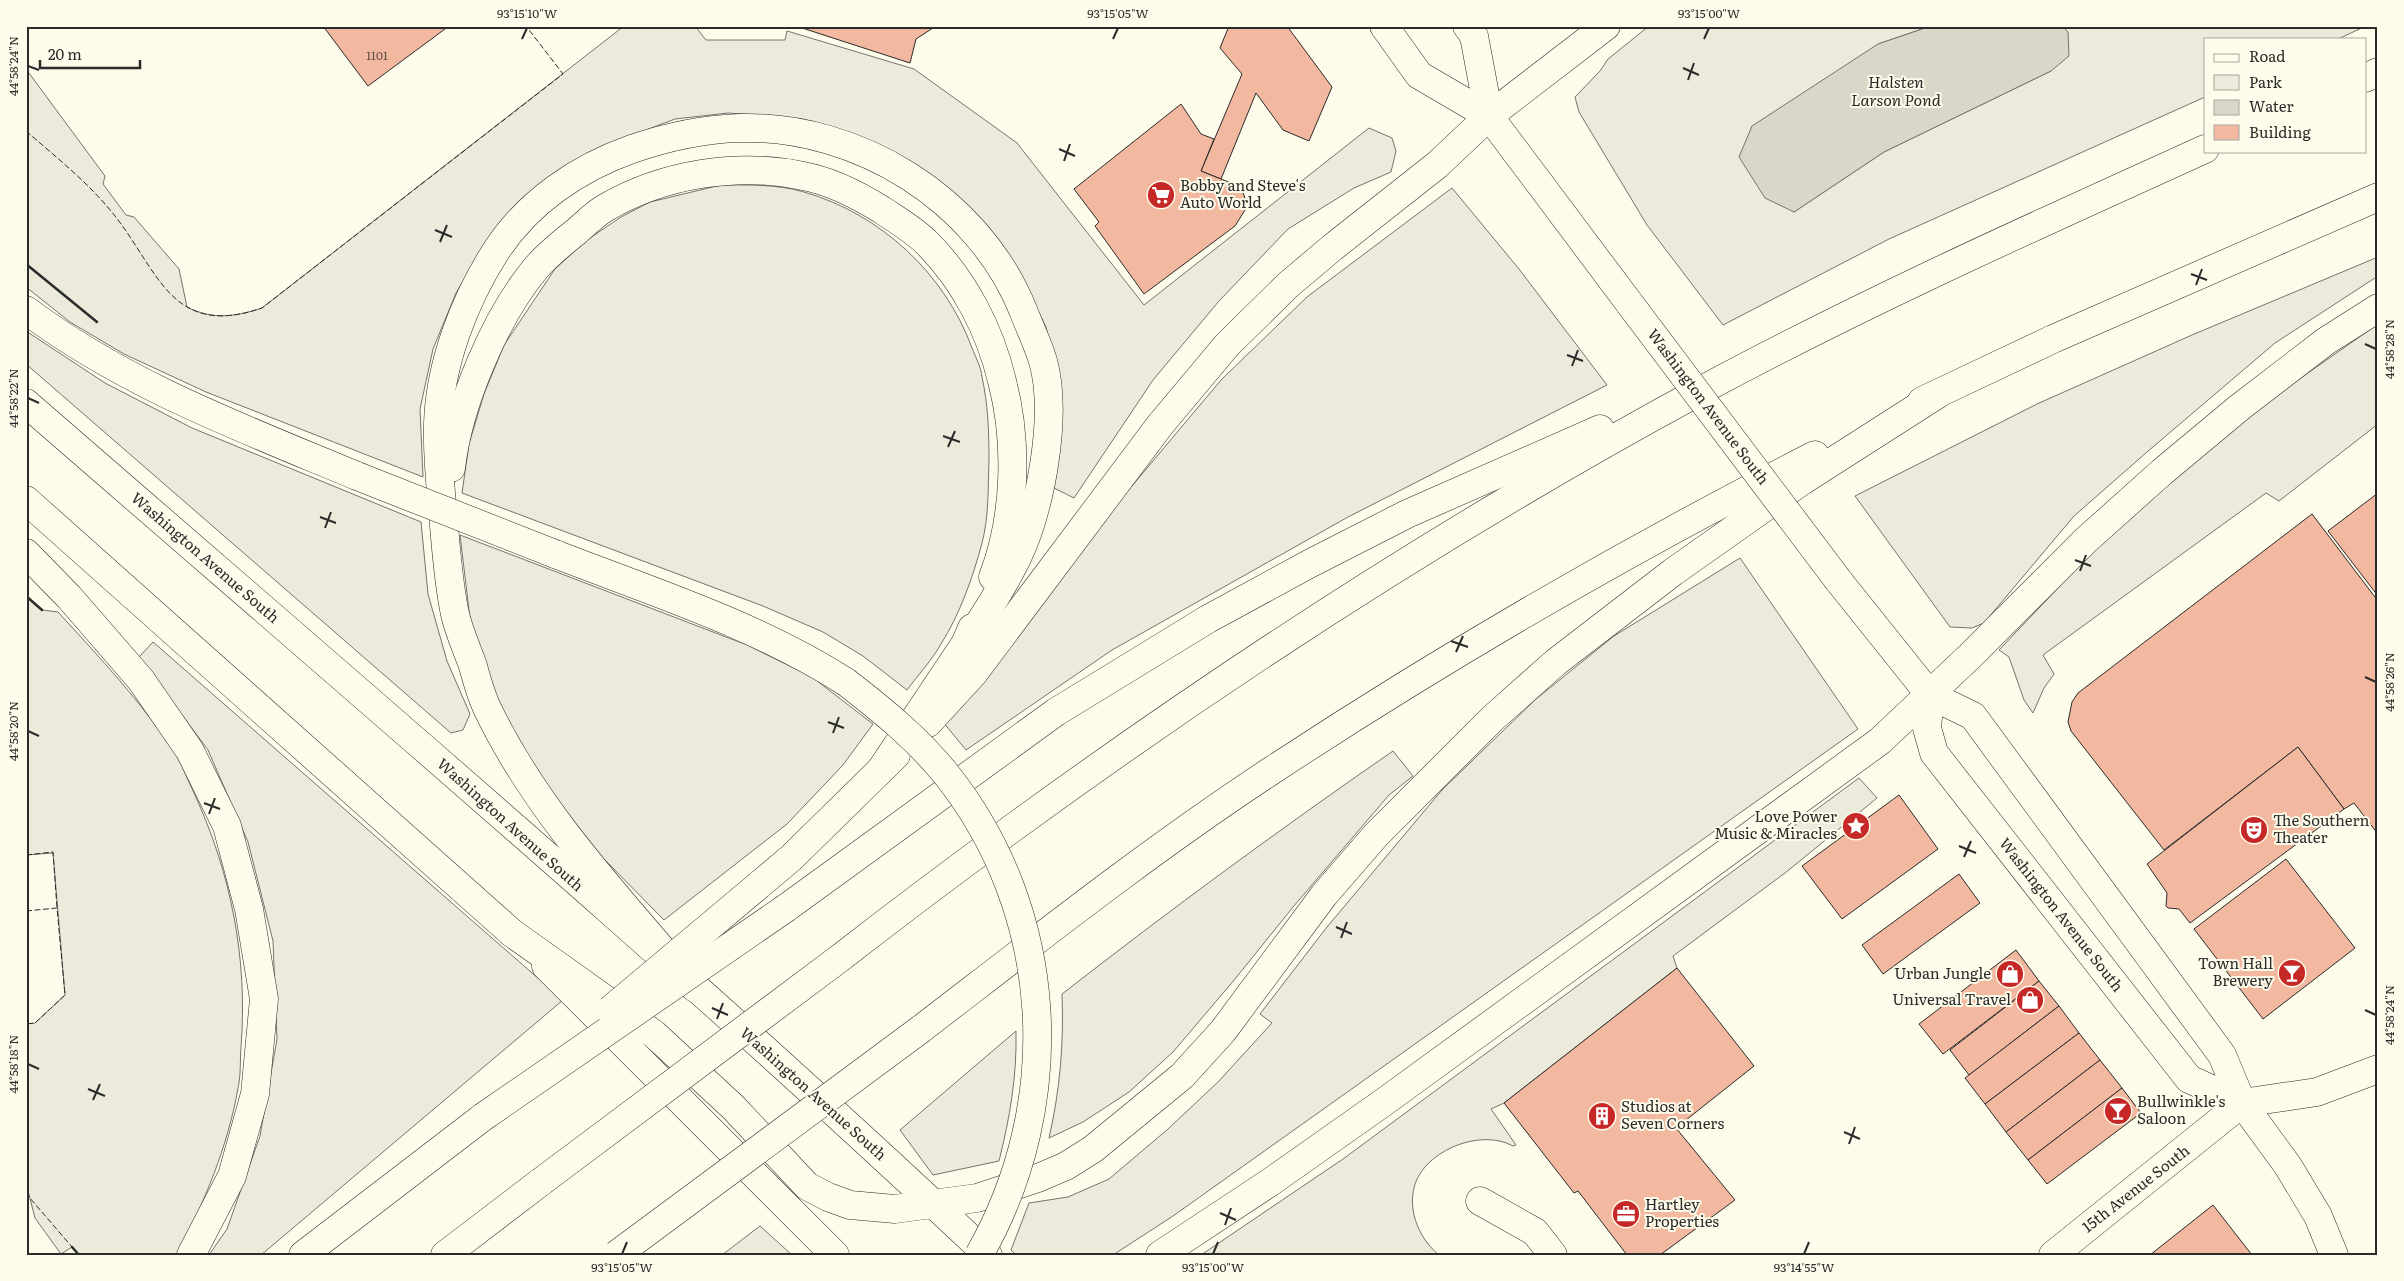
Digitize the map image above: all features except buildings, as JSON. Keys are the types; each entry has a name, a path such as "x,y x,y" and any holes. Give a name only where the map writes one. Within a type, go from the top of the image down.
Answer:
{"main road":[{"name":"Washington Avenue South","path":"1384,26 1420,76 1489,116 1838,580 1930,695 1973,716 2222,1055 2242,1103"},
{"name":"Washington Avenue South","path":"1466,26 1474,36 1489,116"},
{"path":"304,1255 483,1117 791,858 939,713 973,674 1132,461 1227,345 1288,285 1332,246 1437,165 1489,116 1606,26"},
{"path":"2366,78 2378,72"},
{"path":"695,988 569,837 529,782 486,707 455,614 444,530 438,422 444,375 458,331 476,286 498,248 528,212 558,185 607,158 651,142 699,131 742,128 820,137 861,152 896,168 931,191 961,215 992,255 1017,297 1044,362 1048,406 1046,446 1038,493 1018,555 966,644 882,768"},
{"path":"445,1255 840,958 956,868 1149,730 1258,656 1478,517 1629,430 1782,348 1965,258 2204,149"},
{"path":"444,530 452,461 461,417 492,337 512,300 537,267 604,209 641,192 683,177 728,171 764,170 804,176 840,188 867,201 899,220 927,243 959,282 979,316 997,358 1010,408 1012,485 999,561 966,644"},
{"path":"616,1255 921,1029 1094,897 1272,770 1475,641 1688,520 1938,394 2053,339 2378,197"},
{"path":"1160,1255 1384,1102 1872,747 1930,695 2086,540 2162,472 2326,341 2378,308"},
{"path":"26,310 86,349 152,388 214,417 357,476 754,632 808,658 846,682 902,726 946,775 985,833 1008,881 1019,913 1031,960 1037,1003 1039,1046 1032,1110 1025,1142 1006,1201 979,1255"},
{"path":"483,1117 786,908 1056,712 1208,619 1309,564 1407,514 1782,348"},
{"path":"512,933 654,1034 733,1107 807,1186 850,1205 895,1209 977,1198 1038,1178 1066,1166 1117,1132 1182,1076 1224,1031 1324,895 1376,835 1492,718 1556,662 1673,572 1802,481 1938,394"},
{"name":"Washington Avenue South","path":"26,402 407,733 695,988 988,1255"},
{"path":"26,500 512,933 835,1255"},
{"path":"26,553 69,597 141,680 190,751 227,826 249,909 264,999 255,1094 232,1176 191,1255"},
{"name":"Washington Avenue South","path":"1930,695 1927,728 1934,753 2189,1079 2242,1103"},
{"path":"2334,1255 2318,1216 2288,1166 2242,1103 2317,1092 2378,1069"},
{"name":"15th Avenue South","path":"2053,1255 2242,1103"},
{"path":"1480,1201 1535,1232 1553,1255"}],"green space":[{"path":"624,26 695,26 706,40 785,40 787,31 914,69 1017,143 1144,305 1369,128 1392,138 1396,151 1391,172 1354,188 1288,229 1219,301 1153,380 1074,498 1054,488 1057,375 1046,327 1023,280 996,240 780,117 728,113 675,119 630,136 488,239 456,293 433,349 420,409 423,477 206,392 124,354 70,322 26,287 26,69 105,176 103,184 126,215 134,217 179,269 187,307 206,314 224,316 262,308"},
{"path":"1649,26 1931,26 1878,44 1794,212 1884,152 2051,71 2068,32 2062,26 2366,26 2340,38 2204,38 2204,97 1889,239 1723,325 1647,225 1579,112 1575,97 1600,71 1608,59"},
{"path":"721,185 773,186 794,189 832,202 859,215 884,232 907,250 945,296 960,321 979,366 986,397 989,439 988,502 984,533 970,582 960,608 933,656 907,690 863,656 823,632 763,606 462,493 469,444 484,394 504,345 555,269 587,240 621,217 650,202"},
{"path":"1452,188 1519,269 1607,385 1348,517 1112,650 966,750 943,722 1100,524 1221,380 1307,297"},
{"path":"2378,257 2378,276 2275,343 2074,516 1984,623 1972,628 1950,627 1855,496 2037,404 2192,335"},
{"path":"2378,324 2378,424 2279,501 2266,493 2043,655 2054,674 2044,688 2033,713 2024,700 2009,657 1999,650 2121,522 2252,412"},
{"path":"26,331 105,383 192,428 421,522 428,594 447,661 470,714 463,730 451,733 26,364"},
{"path":"460,535 747,645 812,677 873,724 843,765 787,824 664,920 602,857 560,804 520,744 492,693 471,627"},
{"path":"1740,558 1858,729 1173,1216 1113,1255 1016,1255 1011,1250 1029,1203 1068,1197 1109,1179 1168,1129 1218,1082 1272,1023 1260,1014 1327,927 1442,790 1536,699 1614,636"},
{"path":"26,596 42,610 58,612 120,681 163,736 179,760 207,823 227,885 239,949 242,981 243,1014 239,1083 234,1110 214,1174 197,1215 177,1255 79,1255 72,1247 61,1254 35,1218 26,1183 26,1024 35,1023 65,995 53,853 26,855"},
{"path":"153,642 563,1000 261,1255 209,1255 227,1229 260,1136 277,1039 273,941 248,842 208,750 139,657"},
{"path":"1393,751 1413,776 1389,795 1173,1052 1129,1092 1083,1122 1049,1138 1060,1066 1062,994 1226,870"},
{"path":"1859,778 1877,798 1785,873 1673,956 1677,968 1504,1103 1491,1109 1516,1145 1487,1140 1459,1144 1434,1158 1424,1168 1417,1179 1414,1189 1413,1210 1425,1240 1439,1255 1201,1255 1343,1159"},
{"path":"1016,1031 1012,1096 999,1161 933,1175 900,1130"},
{"path":"760,1226 792,1255 722,1255"}],"water":[{"name":"Halsten Larson Pond","path":"1931,26 2062,26 2068,32 2069,56 2051,71 1884,152 1794,212 1765,198 1739,157 1752,126 1878,44"}],"fence":[{"path":"26,131 72,171 105,204 171,295 188,307 207,315 232,315 262,308 563,74 526,26"},
{"path":"26,855 53,852 57,908"},
{"path":"26,911 57,908 65,995 35,1023 26,1024"},
{"path":"26,1183 29,1197 72,1247"}],"wall":[{"path":"26,264 97,322"},
{"path":"26,596 42,610"},
{"path":"72,1247 79,1255"}],"place":[{"name":"Bobby and Steve's Auto World","path":"1161,195"},
{"name":"Love Power Music & Miracles","path":"1856,826"},
{"name":"The Southern Theater","path":"2254,830"},
{"name":"Town Hall Brewery","path":"2292,973"},
{"name":"Urban Jungle","path":"2010,974"},
{"name":"Universal Travel","path":"2030,1000"},
{"name":"Bullwinkle's Saloon","path":"2118,1111"},
{"name":"Studios at Seven Corners","path":"1602,1116"},
{"name":"Hartley Properties","path":"1626,1214"}]}
